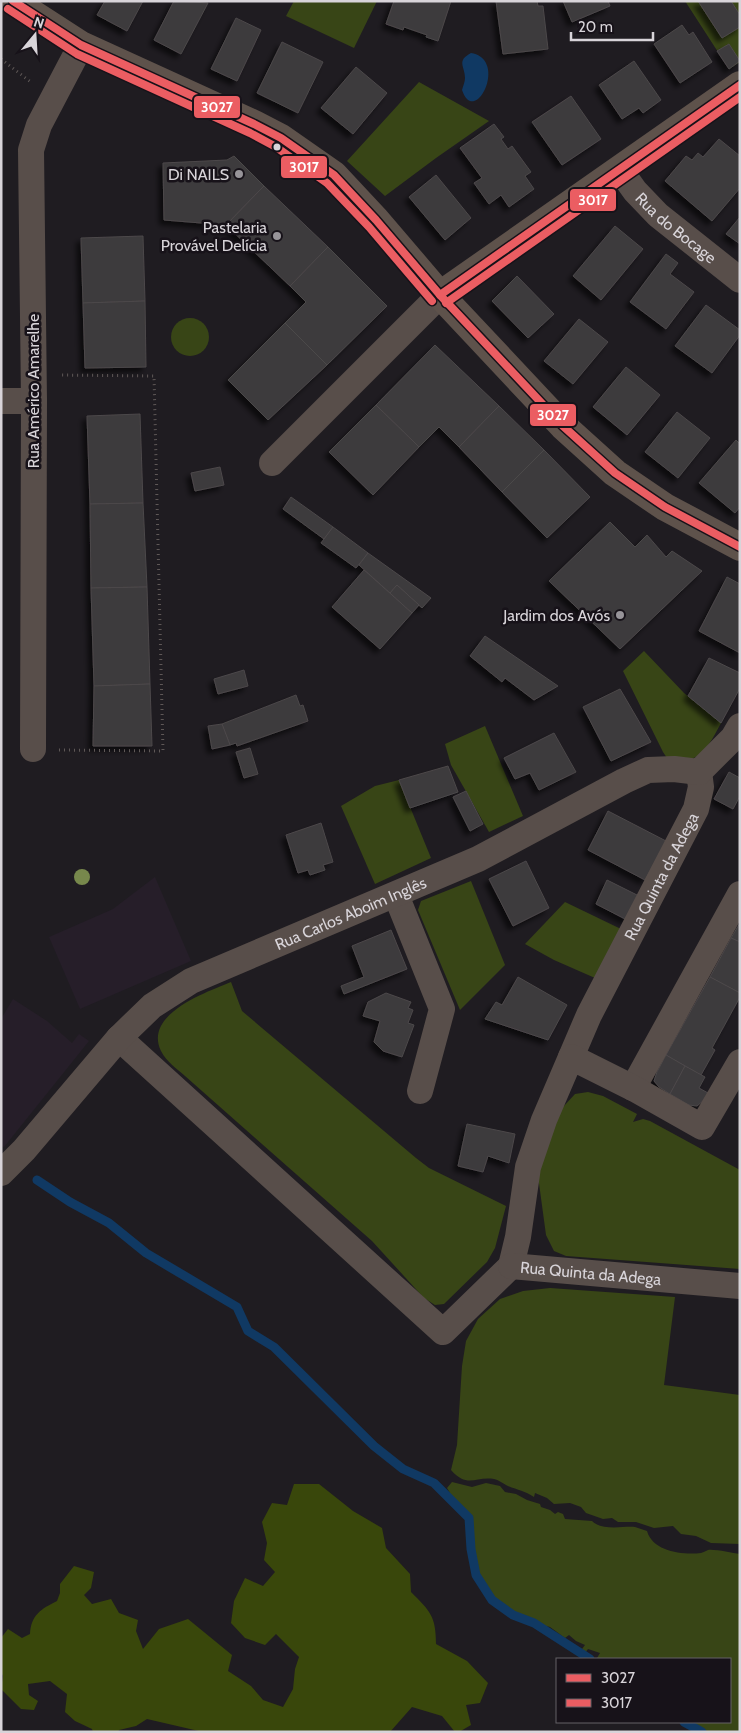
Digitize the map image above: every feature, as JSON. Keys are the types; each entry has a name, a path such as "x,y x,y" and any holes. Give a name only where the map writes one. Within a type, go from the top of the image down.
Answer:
{"street":[{"path":"13,1 82,45 281,138 334,175 376,220 440,295 563,426 615,473 665,507 740,547"},
{"name":"Rua Américo Amarelhe","path":"33,749 34,375 31,150 39,125 82,45"},
{"path":"272,463 440,295 740,85"},
{"name":"Rua do Bocage","path":"620,170 658,215 740,280"},
{"path":"1,401 34,401"},
{"path":"699,772 738,736"},
{"name":"Rua Carlos Aboim Inglês","path":"1,1173 24,1150 119,1038 152,1006 191,981 478,859 648,770 674,769 699,772"},
{"name":"Rua Quinta da Adega","path":"699,772 701,788 696,809 589,1015 544,1120 528,1167 518,1237 511,1266 740,1286"},
{"path":"633,1088 740,894"},
{"path":"396,895 442,1009 420,1091"},
{"path":"119,1038 443,1332 511,1266"},
{"path":"571,1057 633,1088 702,1127 740,1062"}],"path":[{"path":"1,59 52,99"},
{"path":"33,749 162,752 154,376 34,375"}],"shaded area":[{"path":"155,877 191,961 80,1009 49,937 113,909"},
{"path":"13,999 47,1021 72,1043 79,1034 89,1041 4,1147 1,1146 1,1019"}],"green space":[{"path":"294,1 377,1 354,48 286,16"},
{"path":"685,1 740,1 740,62 729,69"},
{"path":"419,82 489,121 385,196 347,161"},
{"path":"190,318 204,323 209,337 204,351 190,356 176,351 171,337 176,323"},
{"path":"644,651 684,693 721,723 708,746 693,758 687,760 667,758 623,671"},
{"path":"485,726 523,816 489,832 451,765 445,744"},
{"path":"399,780 431,858 375,884 341,806 375,786"},
{"path":"471,881 505,965 460,1010 418,910 421,901"},
{"path":"565,902 621,929 595,978 554,960 525,944"},
{"path":"231,982 242,1011 416,1158 429,1168 506,1206 495,1248 487,1262 444,1304 435,1305 424,1298 372,1241 175,1068 163,1055 158,1038 161,1026 169,1016 180,1006 194,998"},
{"path":"588,1092 603,1096 637,1114 633,1122 643,1119 650,1121 740,1170 740,1269 566,1256 554,1251 546,1235 538,1176 554,1121 575,1094"},
{"path":"550,1288 675,1297 664,1385 740,1395 740,1544 711,1543 696,1536 681,1534 673,1526 654,1528 636,1522 618,1522 612,1518 603,1519 586,1513 581,1507 570,1503 554,1504 547,1498 535,1493 534,1497 496,1480 462,1479 451,1470 457,1445 462,1366 466,1341 478,1319 500,1299 523,1291"},
{"path":"452,1482 472,1487 486,1483 500,1486 505,1492 516,1494 540,1504 541,1507 555,1514 558,1512 563,1514 565,1519 592,1521 607,1527 636,1527 647,1531 655,1544 669,1551 701,1553 711,1550 740,1554 740,1732 702,1732 686,1723 731,1723 731,1658 597,1658 600,1653 588,1649 585,1653 582,1649 585,1645 569,1635 565,1638 550,1627 513,1615 492,1600 476,1575 471,1549 469,1518 449,1497 450,1493 447,1488"},
{"path":"294,1484 319,1484 353,1511 382,1528 386,1548 410,1574 411,1592 431,1615 435,1627 436,1644 467,1661 488,1683 480,1703 466,1705 471,1725 459,1732 455,1732 442,1716 412,1707 390,1732 203,1732 147,1719 136,1726 119,1730 118,1732 93,1732 92,1729 75,1721 65,1712 67,1694 50,1681 28,1684 29,1695 38,1701 34,1710 21,1709 1,1689 3,1676 1,1672 1,1638 8,1629 22,1638 30,1634 35,1617 46,1607 57,1601 60,1593 60,1584 74,1566 94,1572 91,1588 84,1595 92,1604 111,1599 119,1613 138,1620 136,1631 143,1649 159,1629 188,1619 232,1655 228,1671 251,1686 263,1700 283,1707 293,1689 295,1669 299,1657 276,1634 265,1645 245,1638 231,1623 234,1601 245,1578 263,1586 275,1572 264,1560 267,1543 262,1522 272,1503 287,1505"}],"water":[{"path":"471,53 482,58 487,67 488,77 486,88 481,97 474,101 468,100 462,90 465,74 462,64 466,56"}],"building":[{"path":"105,1 143,1 127,31 97,15"},
{"path":"174,1 208,3 181,54 154,40"},
{"path":"394,1 451,1 438,41 404,27 403,30 386,24"},
{"path":"496,1 537,1 538,6 543,6 548,49 503,54"},
{"path":"563,1 608,1 610,6 572,22"},
{"path":"698,1 731,1 740,15 740,27 722,38"},
{"path":"236,18 261,30 237,81 211,69"},
{"path":"682,25 689,35 693,32 712,62 680,83 654,44"},
{"path":"282,42 323,62 298,113 257,93"},
{"path":"729,44 740,61 729,69 717,51"},
{"path":"634,61 661,100 643,113 639,108 622,119 599,85"},
{"path":"356,67 387,93 353,134 321,108"},
{"path":"571,96 601,139 562,165 532,122"},
{"path":"494,124 504,137 501,139 508,149 512,146 531,172 525,176 534,189 509,207 501,195 489,204 474,183 482,178 460,148"},
{"path":"719,139 740,156 740,188 712,221 665,181 686,156 692,160 698,153 703,157"},
{"path":"234,156 264,186 226,225 164,220 163,163 227,160"},
{"path":"436,175 471,218 445,240 409,197"},
{"name":"Pastelaria Provável Delícia","path":"264,186 328,247 290,286 226,225"},
{"path":"740,217 740,244 726,234"},
{"path":"615,226 643,249 601,300 573,276"},
{"path":"143,236 145,301 83,303 81,238"},
{"path":"328,247 387,306 327,365 285,323 306,302 290,286"},
{"path":"666,254 678,263 670,274 694,292 666,329 630,302"},
{"path":"517,276 554,314 528,338 492,301"},
{"path":"145,301 146,367 85,368 83,303"},
{"path":"706,305 740,330 740,335 712,373 675,346"},
{"path":"579,319 608,342 573,384 544,361"},
{"path":"285,323 327,365 268,420 228,380"},
{"path":"435,345 499,406 459,447 439,427 419,447 376,405"},
{"path":"626,367 660,395 627,435 593,407"},
{"path":"376,405 419,447 373,495 329,452"},
{"path":"499,406 544,450 502,492 459,447"},
{"path":"677,412 710,438 678,478 645,452"},
{"path":"140,414 143,503 90,504 87,416"},
{"path":"736,440 740,444 740,507 735,513 699,483"},
{"path":"544,450 590,497 547,538 502,492"},
{"path":"220,467 224,485 195,491 191,473"},
{"path":"291,497 333,527 324,539 283,509"},
{"path":"143,503 147,587 91,588 90,504"},
{"name":"Jardim dos Avós","path":"610,522 635,547 647,535 666,557 672,551 702,571 620,649 549,581"},
{"path":"333,527 368,553 356,568 321,543"},
{"path":"368,553 431,598 422,608 397,585 390,593 359,565"},
{"path":"364,570 412,613 380,649 332,607"},
{"path":"727,577 740,584 740,653 699,631"},
{"path":"397,585 419,605 412,613 390,593"},
{"path":"147,587 150,684 94,686 91,588"},
{"path":"485,636 558,686 534,700 505,678 502,682 470,656"},
{"path":"709,658 740,673 740,688 721,723 688,696"},
{"path":"244,670 248,686 218,694 214,679"},
{"path":"150,684 152,746 93,746 94,686"},
{"path":"620,689 651,742 611,761 583,707"},
{"path":"296,695 300,706 303,705 308,721 237,746 236,743 230,745 222,724"},
{"path":"222,724 230,745 212,749 208,726"},
{"path":"554,733 576,772 539,790 530,773 515,779 504,758"},
{"path":"250,748 258,774 244,778 236,752"},
{"path":"448,766 458,792 410,808 399,780"},
{"path":"729,772 740,778 740,796 733,809 714,799"},
{"path":"466,791 483,824 470,831 453,797"},
{"path":"608,811 666,841 645,880 588,850"},
{"path":"321,823 333,862 323,865 325,870 310,875 308,870 298,873 286,835"},
{"path":"526,861 549,908 513,926 489,879"},
{"path":"607,880 639,896 627,920 596,904"},
{"path":"740,923 740,942 731,938"},
{"path":"391,930 407,969 344,994 341,986 364,977 352,946"},
{"path":"731,938 740,942 740,993 710,977"},
{"path":"518,977 567,1005 548,1040 485,1019 496,1002 502,1005"},
{"path":"710,977 740,993 740,997 712,1048 715,1050 701,1075 666,1055"},
{"path":"386,993 411,1002 408,1008 413,1010 408,1023 414,1025 402,1057 383,1051 374,1042 380,1021 363,1016 368,1002"},
{"path":"666,1055 685,1066 670,1094 659,1087 654,1081"},
{"path":"685,1066 705,1077 699,1088 708,1093 697,1106 689,1105 670,1094"},
{"path":"467,1124 515,1134 509,1163 488,1156 483,1172 458,1166"}],"waterway":[{"path":"37,1180 70,1202 109,1223 146,1253 237,1307 248,1331 274,1347 374,1446 403,1469 434,1483 469,1518 471,1549 476,1575 492,1600 513,1615 534,1623 588,1658"},
{"path":"686,1723 702,1732"}],"transit line":[{"name":"3027","path":"13,1 81,45 281,138 334,175 376,220 440,295 563,426 615,473 665,507 740,547"},
{"name":"3017","path":"8,9 77,54 250,133 276,147 327,183 369,227 432,301"},
{"name":"3027","path":"440,295 740,85"},
{"name":"3017","path":"446,303 740,97"}],"place":[{"name":"Di NAILS","path":"239,174"},
{"name":"Pastelaria Provável Delícia","path":"277,236"},
{"name":"Jardim dos Avós","path":"620,615"}]}
